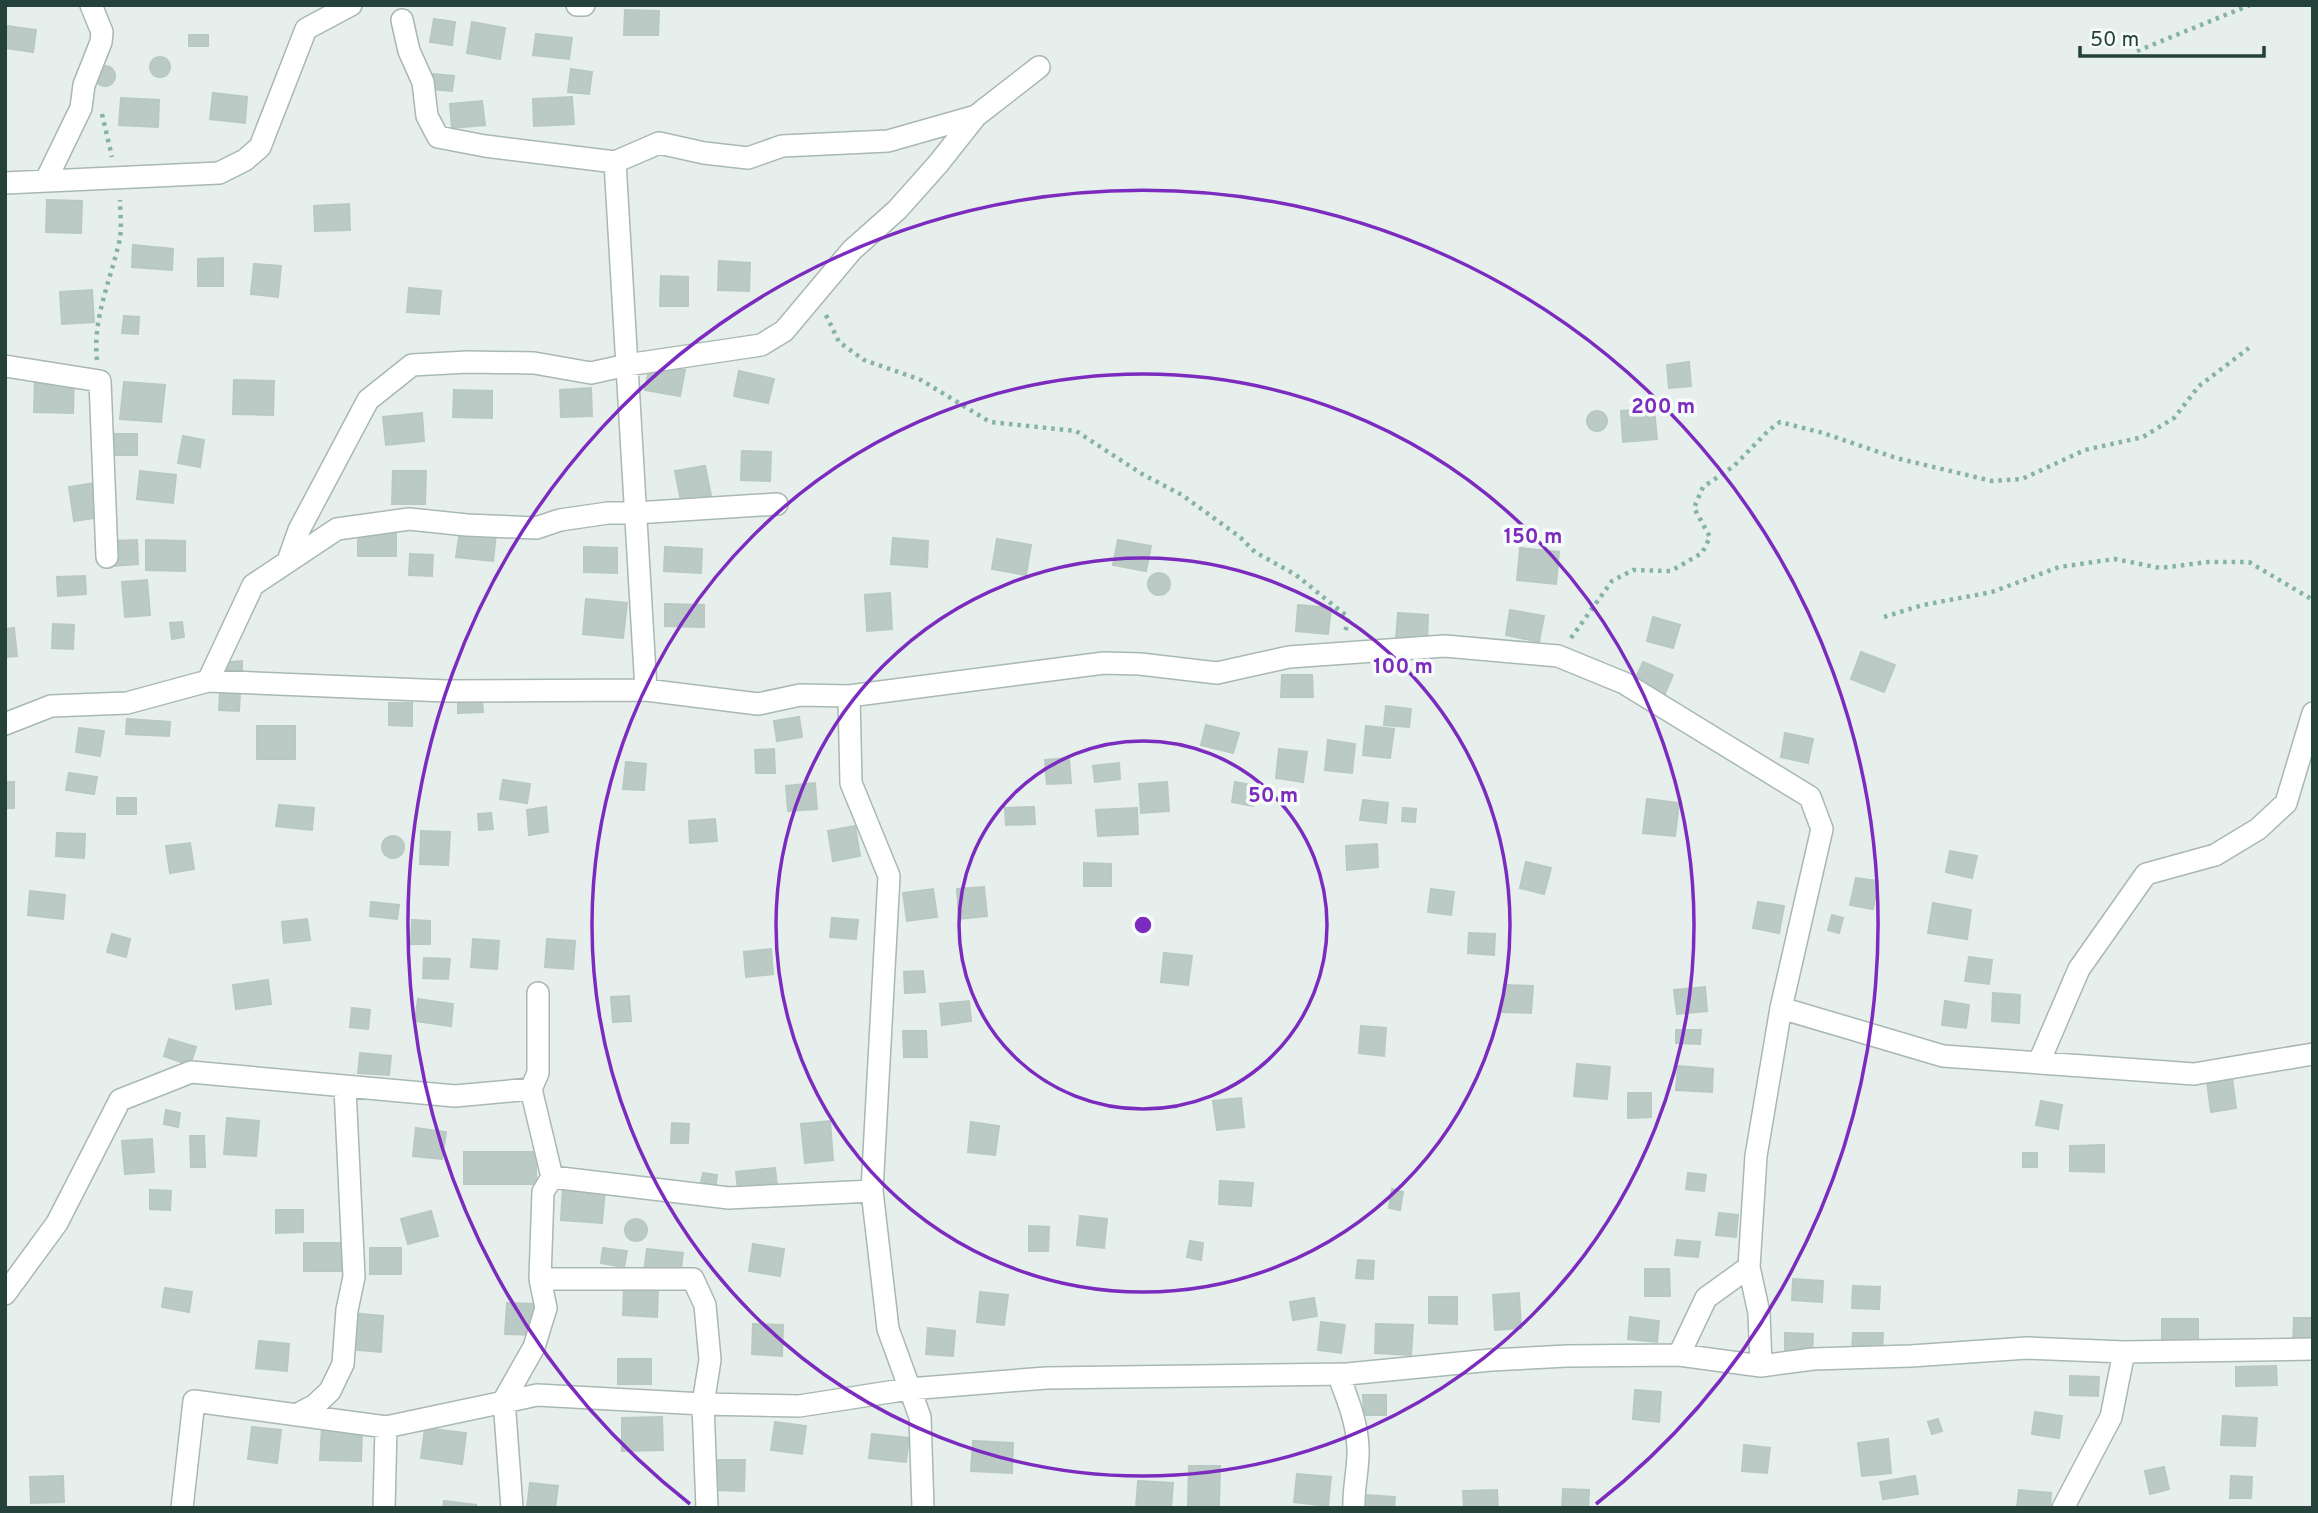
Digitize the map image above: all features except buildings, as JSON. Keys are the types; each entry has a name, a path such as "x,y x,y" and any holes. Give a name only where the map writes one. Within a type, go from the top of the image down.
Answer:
{"street":[{"path":"46,180 81,108 84,85 101,42 102,32 91,5"},
{"path":"5,183 219,173 245,160 260,147 306,29 351,5"},
{"path":"577,5 584,5"},
{"path":"402,20 410,51 423,82 427,116 438,137 485,146 615,162 659,144 748,158 782,146 888,141 976,116"},
{"path":"288,561 299,530 368,400 412,365 534,363 591,373 761,345 784,331 852,250 897,210 976,116 1039,67"},
{"path":"615,162 646,690"},
{"path":"5,366 100,381 107,557"},
{"path":"208,681 253,585 337,529 409,519 536,528 560,520 608,513 777,504"},
{"path":"5,724 51,706 127,703 208,681 446,691 646,690 758,704 800,695 849,696 1104,663 1140,664 1217,673 1289,657 1445,646 1558,656 1624,683 1810,797 1822,829 1781,1008 1756,1156 1749,1267 1759,1313 1761,1366"},
{"path":"849,696 850,783 889,876 872,1191 888,1329 920,1416 923,1508"},
{"path":"2039,1062 2079,969 2146,874 2216,855 2258,829 2286,803 2313,713"},
{"path":"512,1508 503,1400 534,1347 546,1308 540,1279 543,1192 552,1177 531,1089 538,1073 538,993"},
{"path":"1781,1008 1943,1056 2193,1074 2313,1054"},
{"path":"5,1294 57,1223 120,1100 191,1072 455,1096 531,1089"},
{"path":"296,1415 315,1405 330,1391 343,1364 346,1310 354,1277 345,1088"},
{"path":"552,1177 729,1198 872,1191"},
{"path":"1679,1355 1706,1298 1749,1267"},
{"path":"540,1279 693,1279 705,1305 710,1360 703,1404 707,1508"},
{"path":"182,1508 194,1401 386,1427 503,1400 537,1395 799,1406 909,1389 1046,1378 1338,1374 1542,1357 1679,1355 1761,1366 1813,1359 2027,1348 2123,1352 2313,1349"},
{"path":"2063,1508 2111,1417 2123,1352"},
{"path":"1338,1374 1353,1410 1358,1448 1353,1488 1354,1508"},
{"path":"384,1508 386,1427"}],"path":[{"path":"2137,51 2250,5"},
{"path":"84,85 99,101 120,200 121,236 99,320 96,355 100,381"},
{"path":"825,315 839,342 864,360 921,380 990,422 1076,431 1142,474 1182,495 1240,537 1255,552 1296,575 1348,617 1343,652"},
{"path":"1558,656 1612,581 1633,570 1671,571 1702,553 1710,537 1694,508 1703,487 1734,466 1780,422 1823,433 1896,458 1992,481 2022,479 2085,450 2143,437 2174,418 2199,386 2249,348"},
{"path":"1884,617 1923,605 1992,592 2059,567 2115,559 2160,568 2208,562 2249,562 2313,600"}]}
